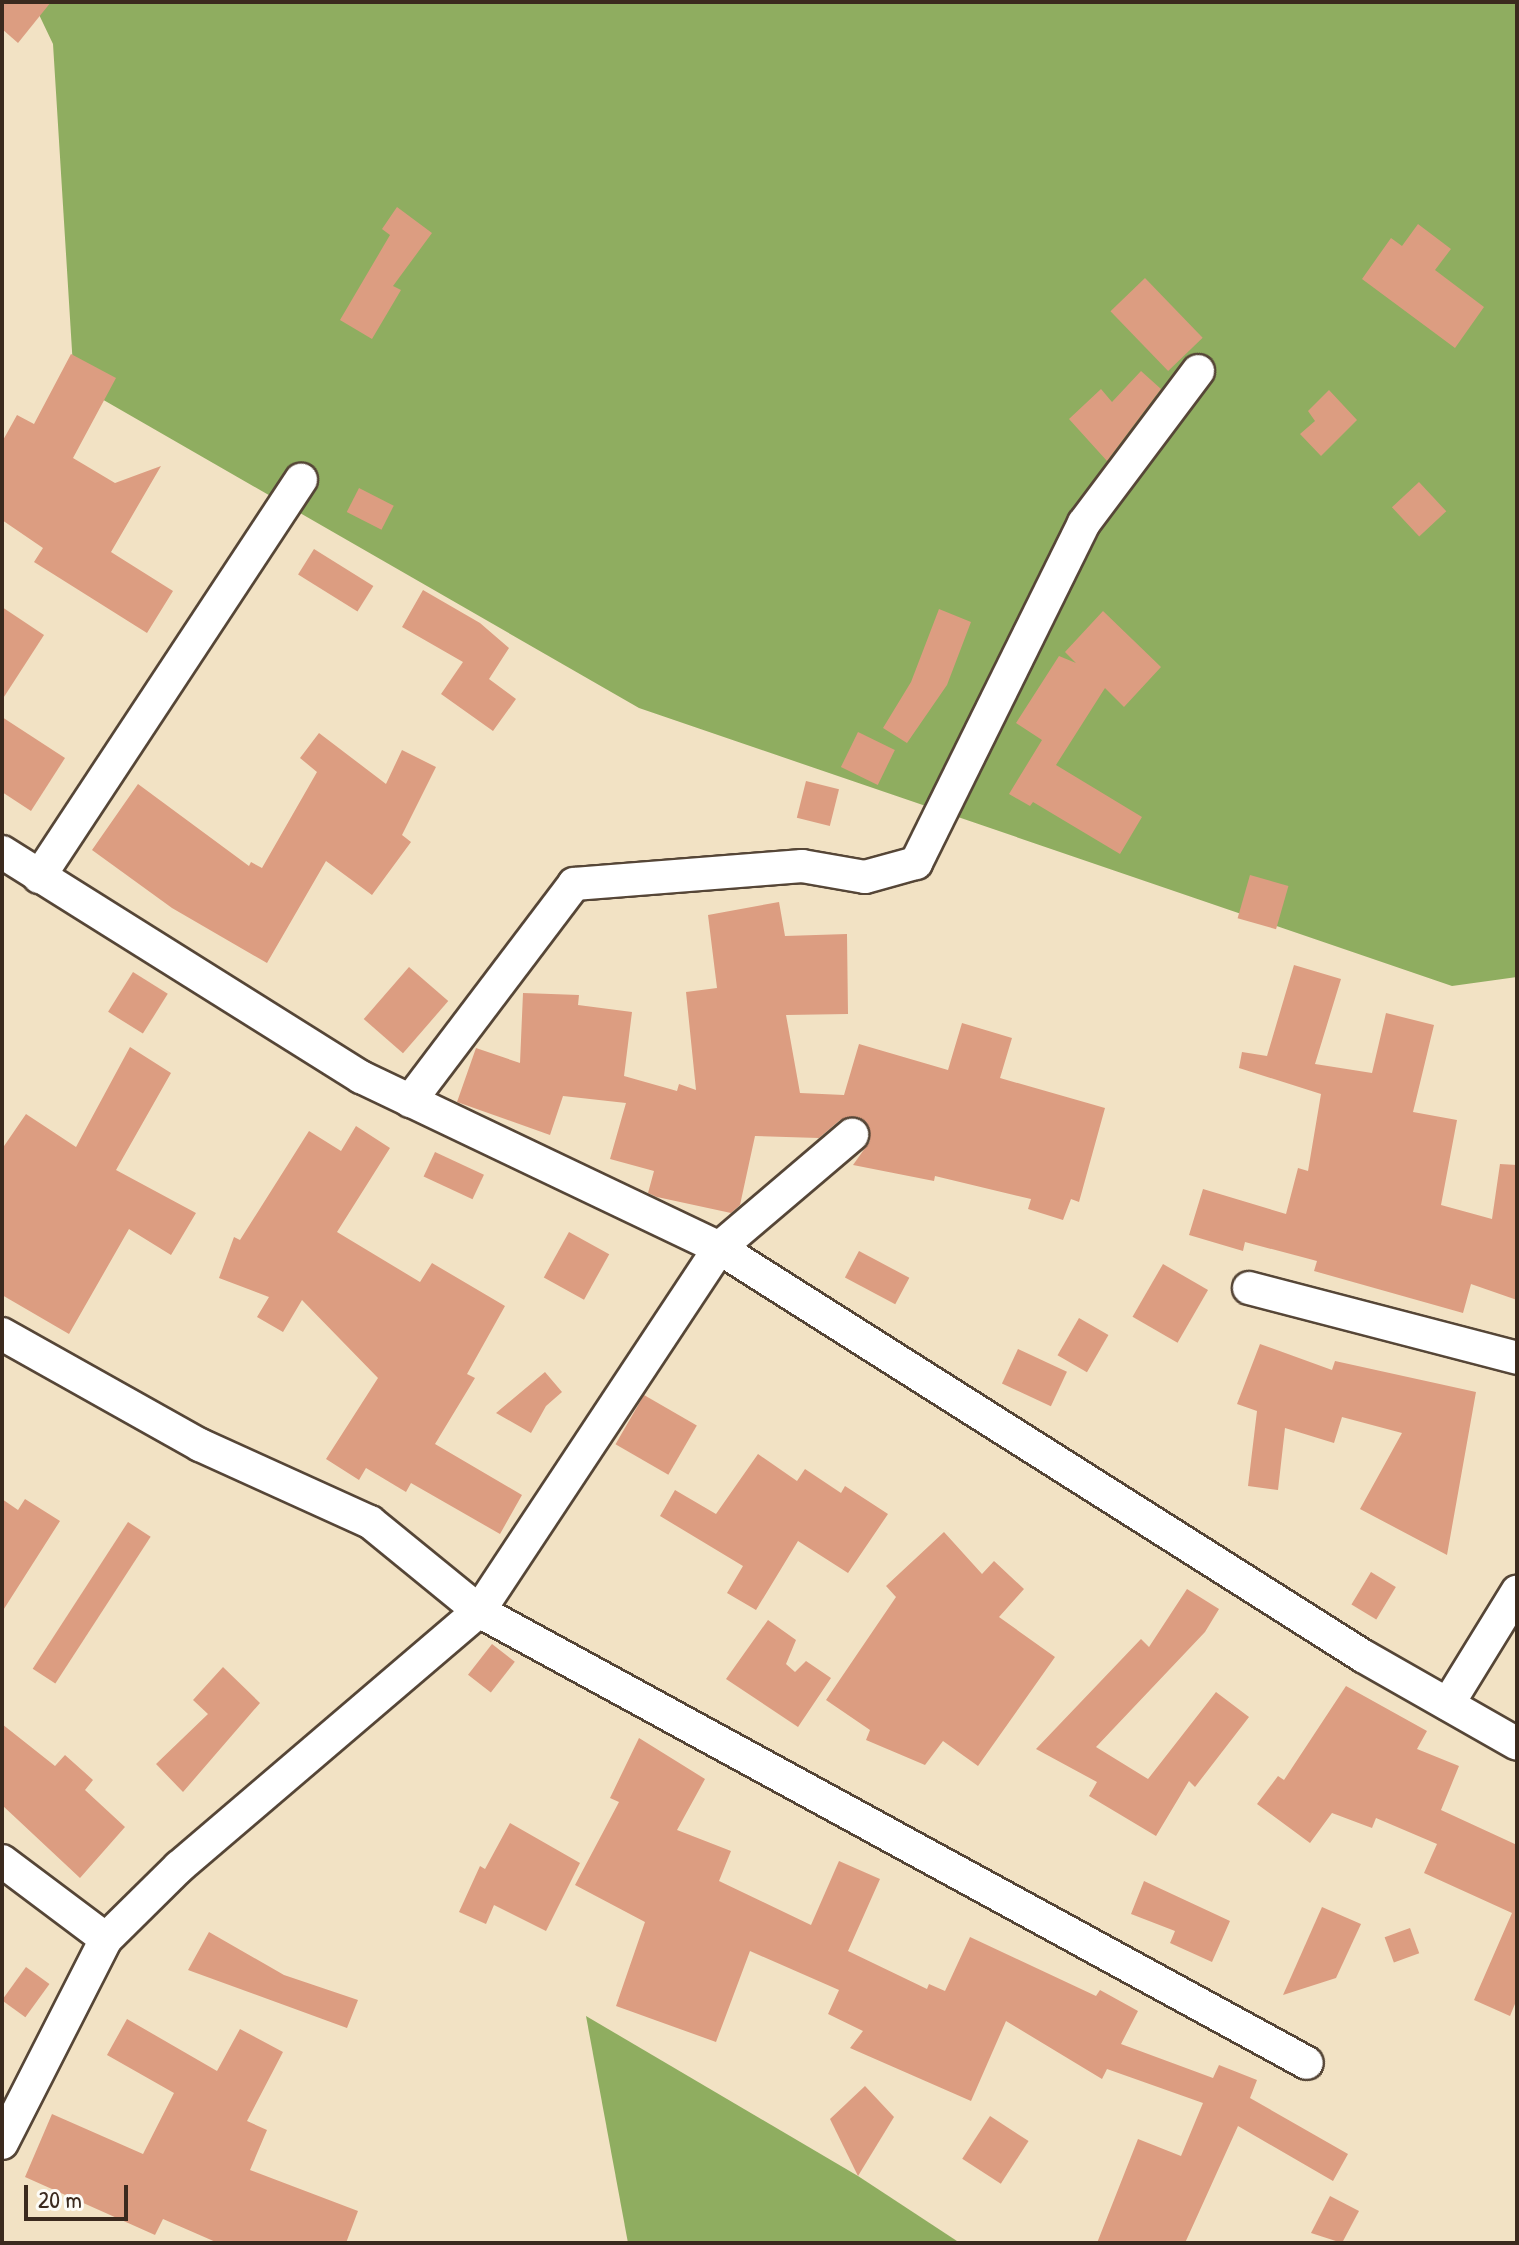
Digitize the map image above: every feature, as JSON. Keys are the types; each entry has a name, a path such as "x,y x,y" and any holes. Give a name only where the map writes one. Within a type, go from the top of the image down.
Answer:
{"street":[{"path":"410,1101 574,884 802,866 865,877 916,863 1084,523 1198,371"},
{"path":"39,877 301,480"},
{"path":"2,852 348,1069 719,1248 1363,1656 1517,1744"},
{"path":"2,2143 106,1939 179,1867 479,1611 719,1248 852,1135"},
{"path":"1249,1288 1517,1358"},
{"path":"2,1334 200,1445 370,1522 479,1611 1307,2063"},
{"path":"1448,1704 1517,1592"},
{"path":"2,1861 106,1939"}],"green space":[{"path":"33,2 1517,2 1517,977 1452,986 639,708 74,383 53,44"},
{"path":"586,2016 858,2176 960,2243 628,2243"}],"building":[{"path":"2,2 51,2 18,43 2,29"},
{"path":"397,207 432,233 393,286 401,290 372,339 340,320 390,235 382,229"},
{"path":"1418,224 1451,249 1435,270 1484,307 1455,348 1362,279 1391,238 1402,246"},
{"path":"1145,278 1203,338 1168,371 1110,311"},
{"path":"71,354 116,378 73,458 115,483 161,466 111,552 173,591 147,633 34,562 43,548 2,520 2,442 17,415 34,424"},
{"path":"1141,371 1161,389 1107,461 1069,419 1101,389 1112,402"},
{"path":"1329,390 1357,420 1321,456 1300,434 1315,421 1308,411"},
{"path":"1419,482 1446,511 1419,536 1392,507"},
{"path":"359,488 394,506 381,530 347,512"},
{"path":"314,549 373,586 357,612 298,574"},
{"path":"423,590 480,623 509,648 489,679 516,699 493,731 441,694 463,662 402,627"},
{"path":"2,607 44,635 2,700"},
{"path":"939,609 971,622 947,685 907,743 883,728 911,682"},
{"path":"1103,611 1161,667 1124,707 1105,688 1056,765 1142,817 1120,854 1033,802 1030,806 1009,794 1042,740 1016,723 1059,656 1076,663 1065,652"},
{"path":"2,717 65,758 31,811 2,792"},
{"path":"858,732 895,750 878,785 841,767"},
{"path":"319,733 386,784 402,750 436,767 402,835 411,842 372,895 326,861 267,963 172,908 92,850 138,784 249,866 251,862 262,868 317,772 300,758"},
{"path":"806,781 839,789 830,826 797,818"},
{"path":"1250,875 1288,886 1276,929 1238,918"},
{"path":"779,902 785,936 847,934 848,1014 786,1015 800,1093 844,1095 859,1044 948,1070 962,1023 1012,1038 1000,1078 1105,1108 1079,1202 1071,1199 1063,1220 1028,1209 1031,1199 935,1176 934,1181 853,1165 870,1141 867,1123 858,1117 840,1120 819,1138 755,1136 740,1205 731,1213 648,1193 654,1171 610,1159 626,1103 563,1096 550,1135 457,1102 476,1048 520,1063 523,993 579,995 578,1005 632,1012 624,1076 677,1091 679,1084 696,1090 686,992 717,988 708,915"},
{"path":"1294,965 1341,979 1315,1064 1372,1073 1386,1013 1434,1025 1413,1112 1457,1120 1441,1205 1492,1219 1500,1164 1517,1165 1517,1300 1471,1284 1463,1313 1314,1271 1317,1261 1245,1242 1243,1251 1189,1235 1203,1189 1286,1214 1298,1168 1308,1171 1321,1094 1239,1068 1242,1052 1267,1056"},
{"path":"409,967 448,1001 403,1053 364,1019"},
{"path":"133,972 168,994 143,1034 108,1012"},
{"path":"130,1047 171,1073 116,1170 196,1213 171,1255 129,1229 69,1334 2,1295 2,1149 26,1114 76,1147"},
{"path":"356,1126 390,1148 337,1232 420,1282 432,1263 505,1306 467,1374 475,1378 435,1444 522,1495 500,1534 411,1483 406,1492 366,1468 359,1480 326,1459 378,1378 302,1300 283,1332 257,1317 269,1297 219,1278 234,1237 240,1240 309,1131 341,1151"},
{"path":"435,1152 484,1175 473,1199 424,1176"},
{"path":"569,1232 609,1254 584,1300 544,1277"},
{"path":"859,1251 909,1278 895,1304 845,1277"},
{"path":"1163,1264 1208,1290 1178,1343 1132,1317"},
{"path":"1079,1318 1108,1335 1087,1372 1058,1355"},
{"path":"1260,1344 1332,1370 1335,1361 1476,1392 1447,1555 1360,1509 1402,1433 1342,1417 1334,1443 1285,1428 1278,1490 1248,1486 1257,1411 1237,1404"},
{"path":"1018,1349 1067,1372 1051,1406 1002,1383"},
{"path":"545,1372 562,1392 546,1406 531,1433 496,1413"},
{"path":"644,1395 697,1426 668,1475 616,1444"},
{"path":"758,1454 797,1481 805,1469 841,1493 845,1486 888,1514 848,1573 798,1541 756,1610 727,1593 743,1566 660,1516 675,1490 716,1514"},
{"path":"2,1499 18,1510 25,1499 60,1521 2,1612"},
{"path":"128,1522 151,1537 55,1683 33,1669"},
{"path":"944,1532 982,1574 994,1561 1024,1589 999,1617 1055,1657 978,1766 943,1741 925,1765 866,1740 870,1730 826,1700 896,1597 886,1586"},
{"path":"1371,1572 1396,1587 1376,1620 1351,1605"},
{"path":"1187,1589 1219,1609 1205,1632 1096,1747 1148,1779 1216,1692 1249,1717 1195,1787 1189,1781 1156,1836 1089,1796 1097,1782 1036,1749 1141,1639 1149,1647"},
{"path":"768,1620 796,1640 786,1664 795,1672 806,1661 831,1678 798,1727 726,1679"},
{"path":"492,1644 515,1662 491,1693 468,1675"},
{"path":"223,1667 260,1703 183,1792 156,1764 208,1714 193,1700"},
{"path":"1346,1686 1427,1731 1417,1749 1459,1766 1441,1810 1517,1845 1517,1999 1510,2016 1474,2000 1512,1913 1424,1873 1437,1844 1376,1818 1372,1828 1332,1813 1310,1843 1257,1804 1278,1776 1284,1780"},
{"path":"2,1724 55,1766 65,1755 93,1780 85,1790 125,1827 80,1878 2,1805"},
{"path":"639,1738 705,1779 677,1830 731,1851 719,1881 811,1925 839,1861 880,1879 848,1951 927,1989 929,1984 945,1991 970,1937 1096,1996 1100,1990 1138,2011 1121,2044 1213,2078 1219,2065 1257,2080 1250,2098 1348,2154 1333,2181 1238,2126 1185,2243 1097,2243 1138,2139 1181,2156 1203,2103 1107,2069 1102,2079 1006,2021 971,2101 850,2048 863,2031 828,2014 839,1990 750,1951 716,2042 616,2006 645,1922 575,1885 619,1802 610,1798"},
{"path":"510,1823 580,1863 546,1931 494,1905 486,1924 459,1912 480,1866 485,1869"},
{"path":"1144,1881 1230,1921 1212,1962 1170,1943 1175,1931 1131,1914"},
{"path":"1322,1907 1361,1924 1336,1978 1283,1995"},
{"path":"1410,1928 1419,1953 1394,1963 1385,1937"},
{"path":"209,1932 284,1975 358,2000 347,2028 188,1970"},
{"path":"26,1967 49,1984 25,2017 2,2000"},
{"path":"127,2019 217,2071 240,2029 283,2052 247,2121 267,2130 250,2170 358,2211 346,2243 218,2243 163,2219 155,2235 25,2177 52,2114 143,2154 174,2093 107,2055"},
{"path":"865,2086 894,2117 858,2176 830,2119"},
{"path":"990,2116 1029,2141 1001,2184 962,2159"},
{"path":"1330,2196 1359,2211 1342,2243 1311,2233"}]}
